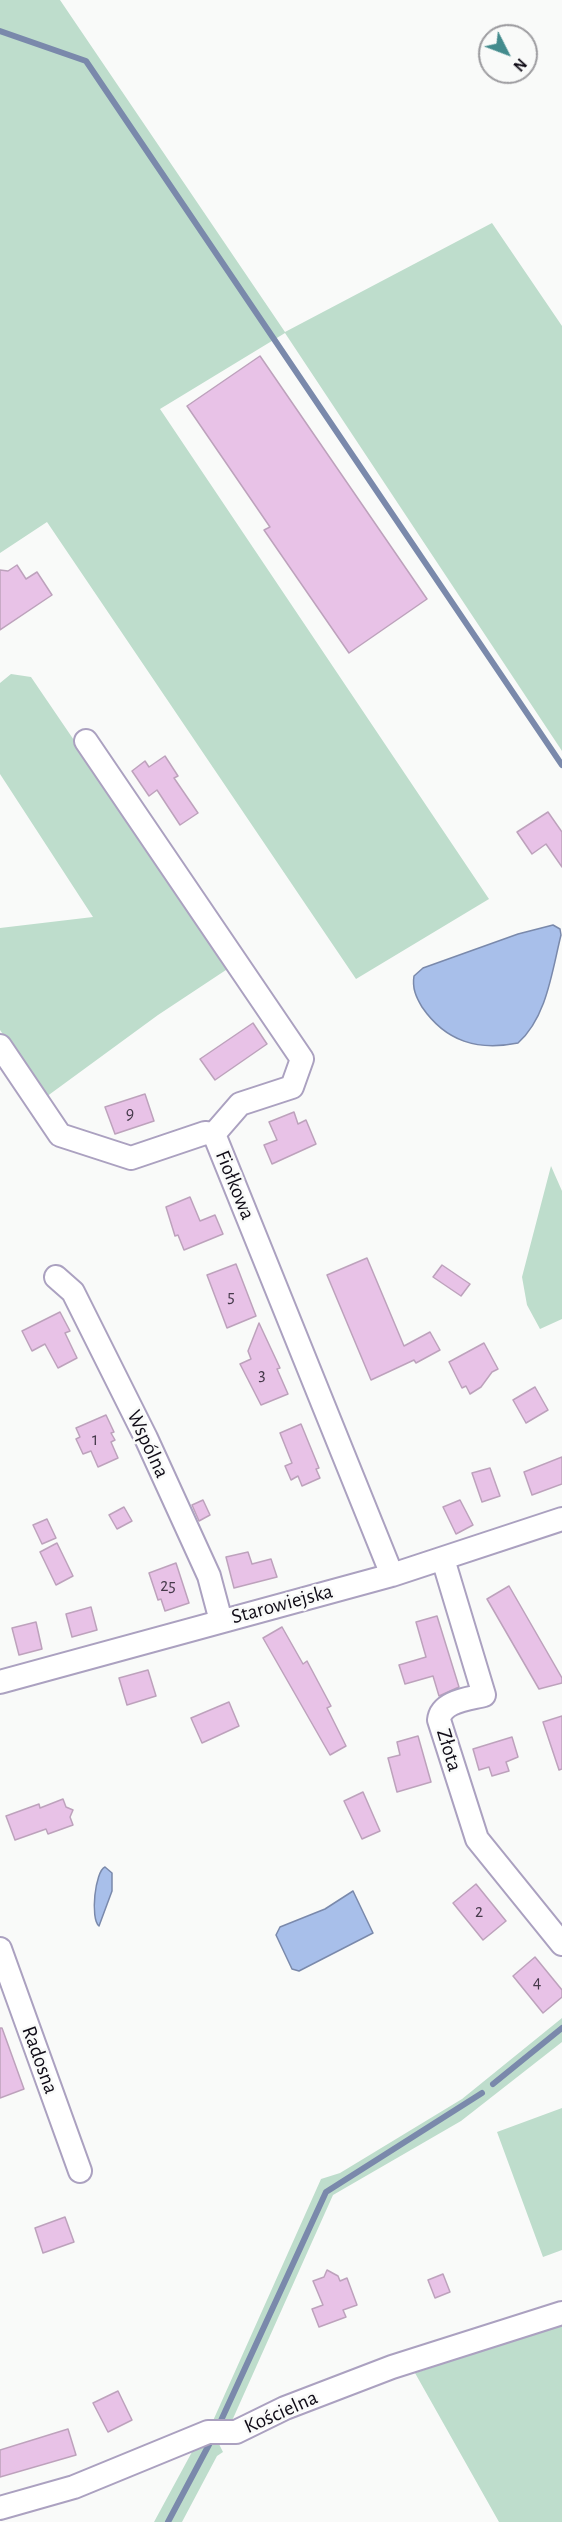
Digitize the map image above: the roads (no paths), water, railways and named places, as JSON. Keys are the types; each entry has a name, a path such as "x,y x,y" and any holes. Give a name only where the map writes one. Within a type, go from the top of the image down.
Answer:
{"street":[{"name":"Fiołkowa","path":"86,741 302,1059 292,1087 240,1104 214,1134 392,1575"},
{"path":"0,1046 60,1135 131,1158 206,1133 214,1134"},
{"name":"Wspólna","path":"56,1278 73,1292 146,1438 209,1576 221,1621"},
{"name":"Starowiejska","path":"0,1682 392,1575 562,1519"},
{"name":"Złota","path":"443,1559 484,1695 445,1707 440,1714 442,1731 477,1839 562,1944"},
{"name":"Radosna","path":"0,1949 80,2171"},
{"name":"Kościelna","path":"0,2508 74,2487 214,2433 236,2432 285,2408 392,2367 562,2313"}],"water":[{"path":"553,925 560,929 561,935 547,993 536,1020 518,1043 490,1046 464,1041 442,1029 422,1007 415,992 414,976 423,968 518,934"},
{"path":"105,1867 112,1873 112,1891 99,1926 96,1922 95,1895 99,1877"},
{"path":"353,1891 373,1933 299,1971 292,1969 276,1935 280,1927 325,1909"}],"waterway":[{"path":"0,31 86,61 562,765"},
{"path":"493,2084 562,2028"},
{"path":"218,2427 326,2192 482,2093"},
{"path":"168,2522 212,2439"}]}
